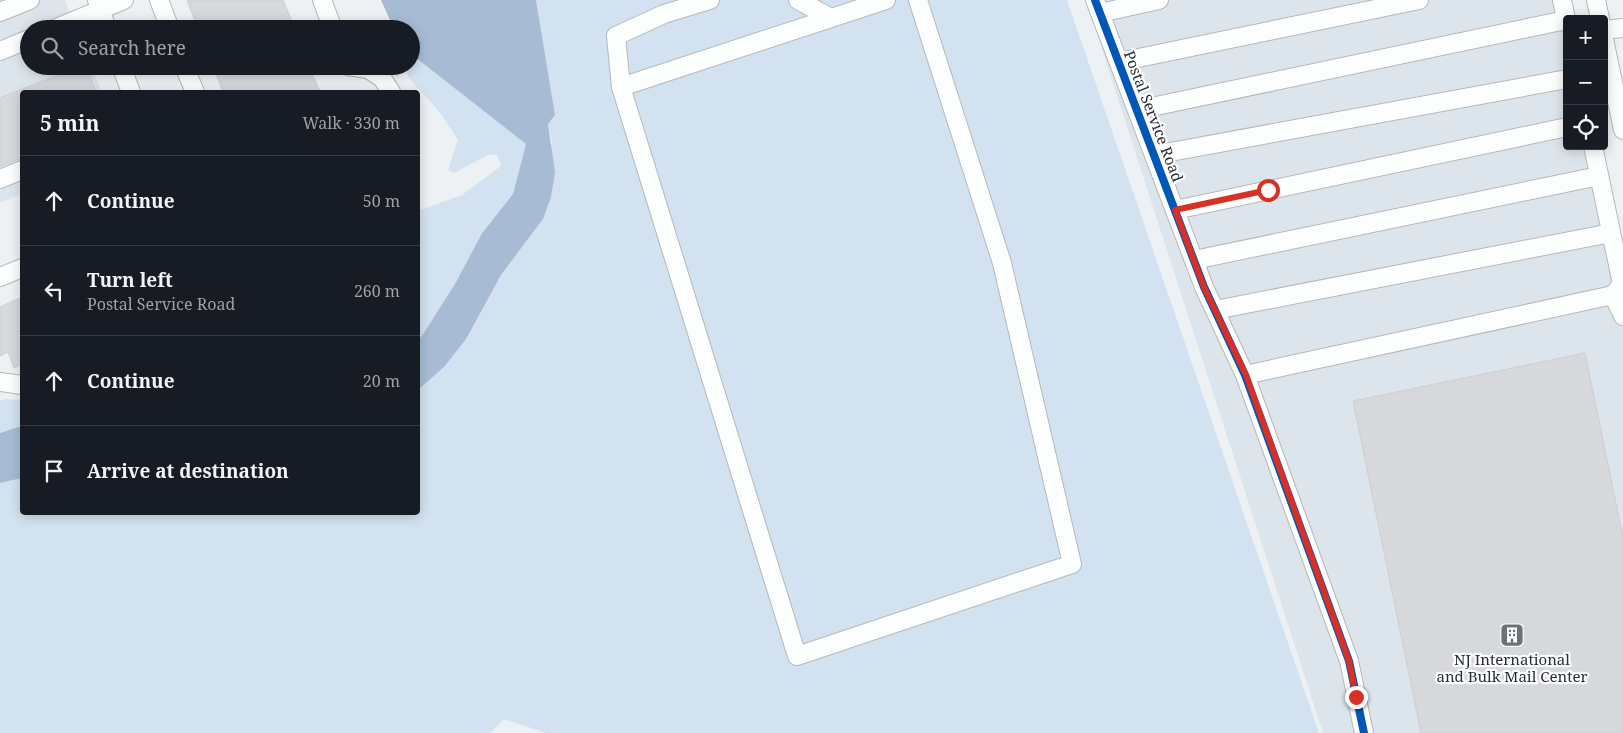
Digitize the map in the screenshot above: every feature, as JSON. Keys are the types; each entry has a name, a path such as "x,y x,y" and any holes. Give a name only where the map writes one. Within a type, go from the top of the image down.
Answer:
{"street":[{"path":"0,12 30,0"},
{"path":"70,20 98,5 124,0"},
{"path":"158,0 166,20"},
{"path":"322,0 330,20"},
{"path":"710,0 664,14 616,36 621,87 797,656 1072,564 1002,263 918,0"},
{"path":"798,0 831,18"},
{"path":"621,87 886,0"},
{"path":"1097,6 1159,0"},
{"path":"1119,62 1419,0"},
{"path":"1562,0 1565,15"},
{"path":"1596,0 1599,15"},
{"path":"98,5 104,20"},
{"name":"Postal Service Road","path":"1097,6 1194,260 1246,375 1349,661 1364,733"},
{"path":"1137,110 1563,23"},
{"path":"1608,30 1623,28"},
{"path":"0,52 20,44"},
{"path":"1608,58 1623,130"},
{"path":"124,75 130,90"},
{"path":"188,75 194,90"},
{"path":"377,75 382,78 390,90"},
{"path":"1154,155 1563,80"},
{"path":"1175,210 1563,128"},
{"path":"1246,375 1613,295 1622,284 1594,150"},
{"path":"0,179 20,171"},
{"path":"1194,260 1599,176"},
{"path":"1215,310 1612,233"},
{"path":"0,277 20,269"},
{"path":"1613,295 1623,316"},
{"path":"0,382 20,385"}],"shaded area":[{"path":"0,0 65,0 73,20 20,20 20,75 95,75 101,90 20,90 20,195 0,203"},
{"path":"381,0 536,0 555,115 548,124 555,172 551,197 543,219 501,275 466,339 444,367 420,388 420,339 455,284 482,233 513,194 526,144 420,61 420,20 390,20"},
{"path":"536,0 1067,0 1319,733 546,733 504,719 490,733 0,733 0,483 20,478 20,515 420,515 420,388 444,367 501,275 543,219 552,141 548,124 555,115"},
{"name":"NJ International and Bulk Mail Center","path":"1086,0 1572,0 1575,15 1563,15 1563,150 1603,150 1623,247 1623,733 1323,733"},
{"path":"420,61 526,144 513,194 482,232 455,284 420,339 420,210 462,195 501,166 497,154 488,155 454,173 448,170 458,140 441,114 408,75 420,75"},
{"path":"5,399 20,400 20,428 0,433 0,401"},
{"path":"20,428 20,478 0,483 0,433"}],"building":[{"path":"187,0 283,0 291,20 195,20"},
{"path":"58,75 89,75 95,90 20,90"},
{"path":"216,75 313,75 319,90 222,90"},
{"path":"20,90 20,159 0,166 0,98"},
{"path":"20,298 20,365 14,368 8,352 0,356 0,307"},
{"name":"NJ International and Bulk Mail Center","path":"1585,353 1623,537 1623,733 1421,733 1353,401"}],"cycle path":[{"path":"1095,0 1204,287 1245,375 1349,661 1364,733"}],"place":[{"name":"NJ International and Bulk Mail Center","path":"1512,635"}],"route":[{"path":"1268,190 1175,210 1204,287 1246,375 1349,661 1356,697"}]}
